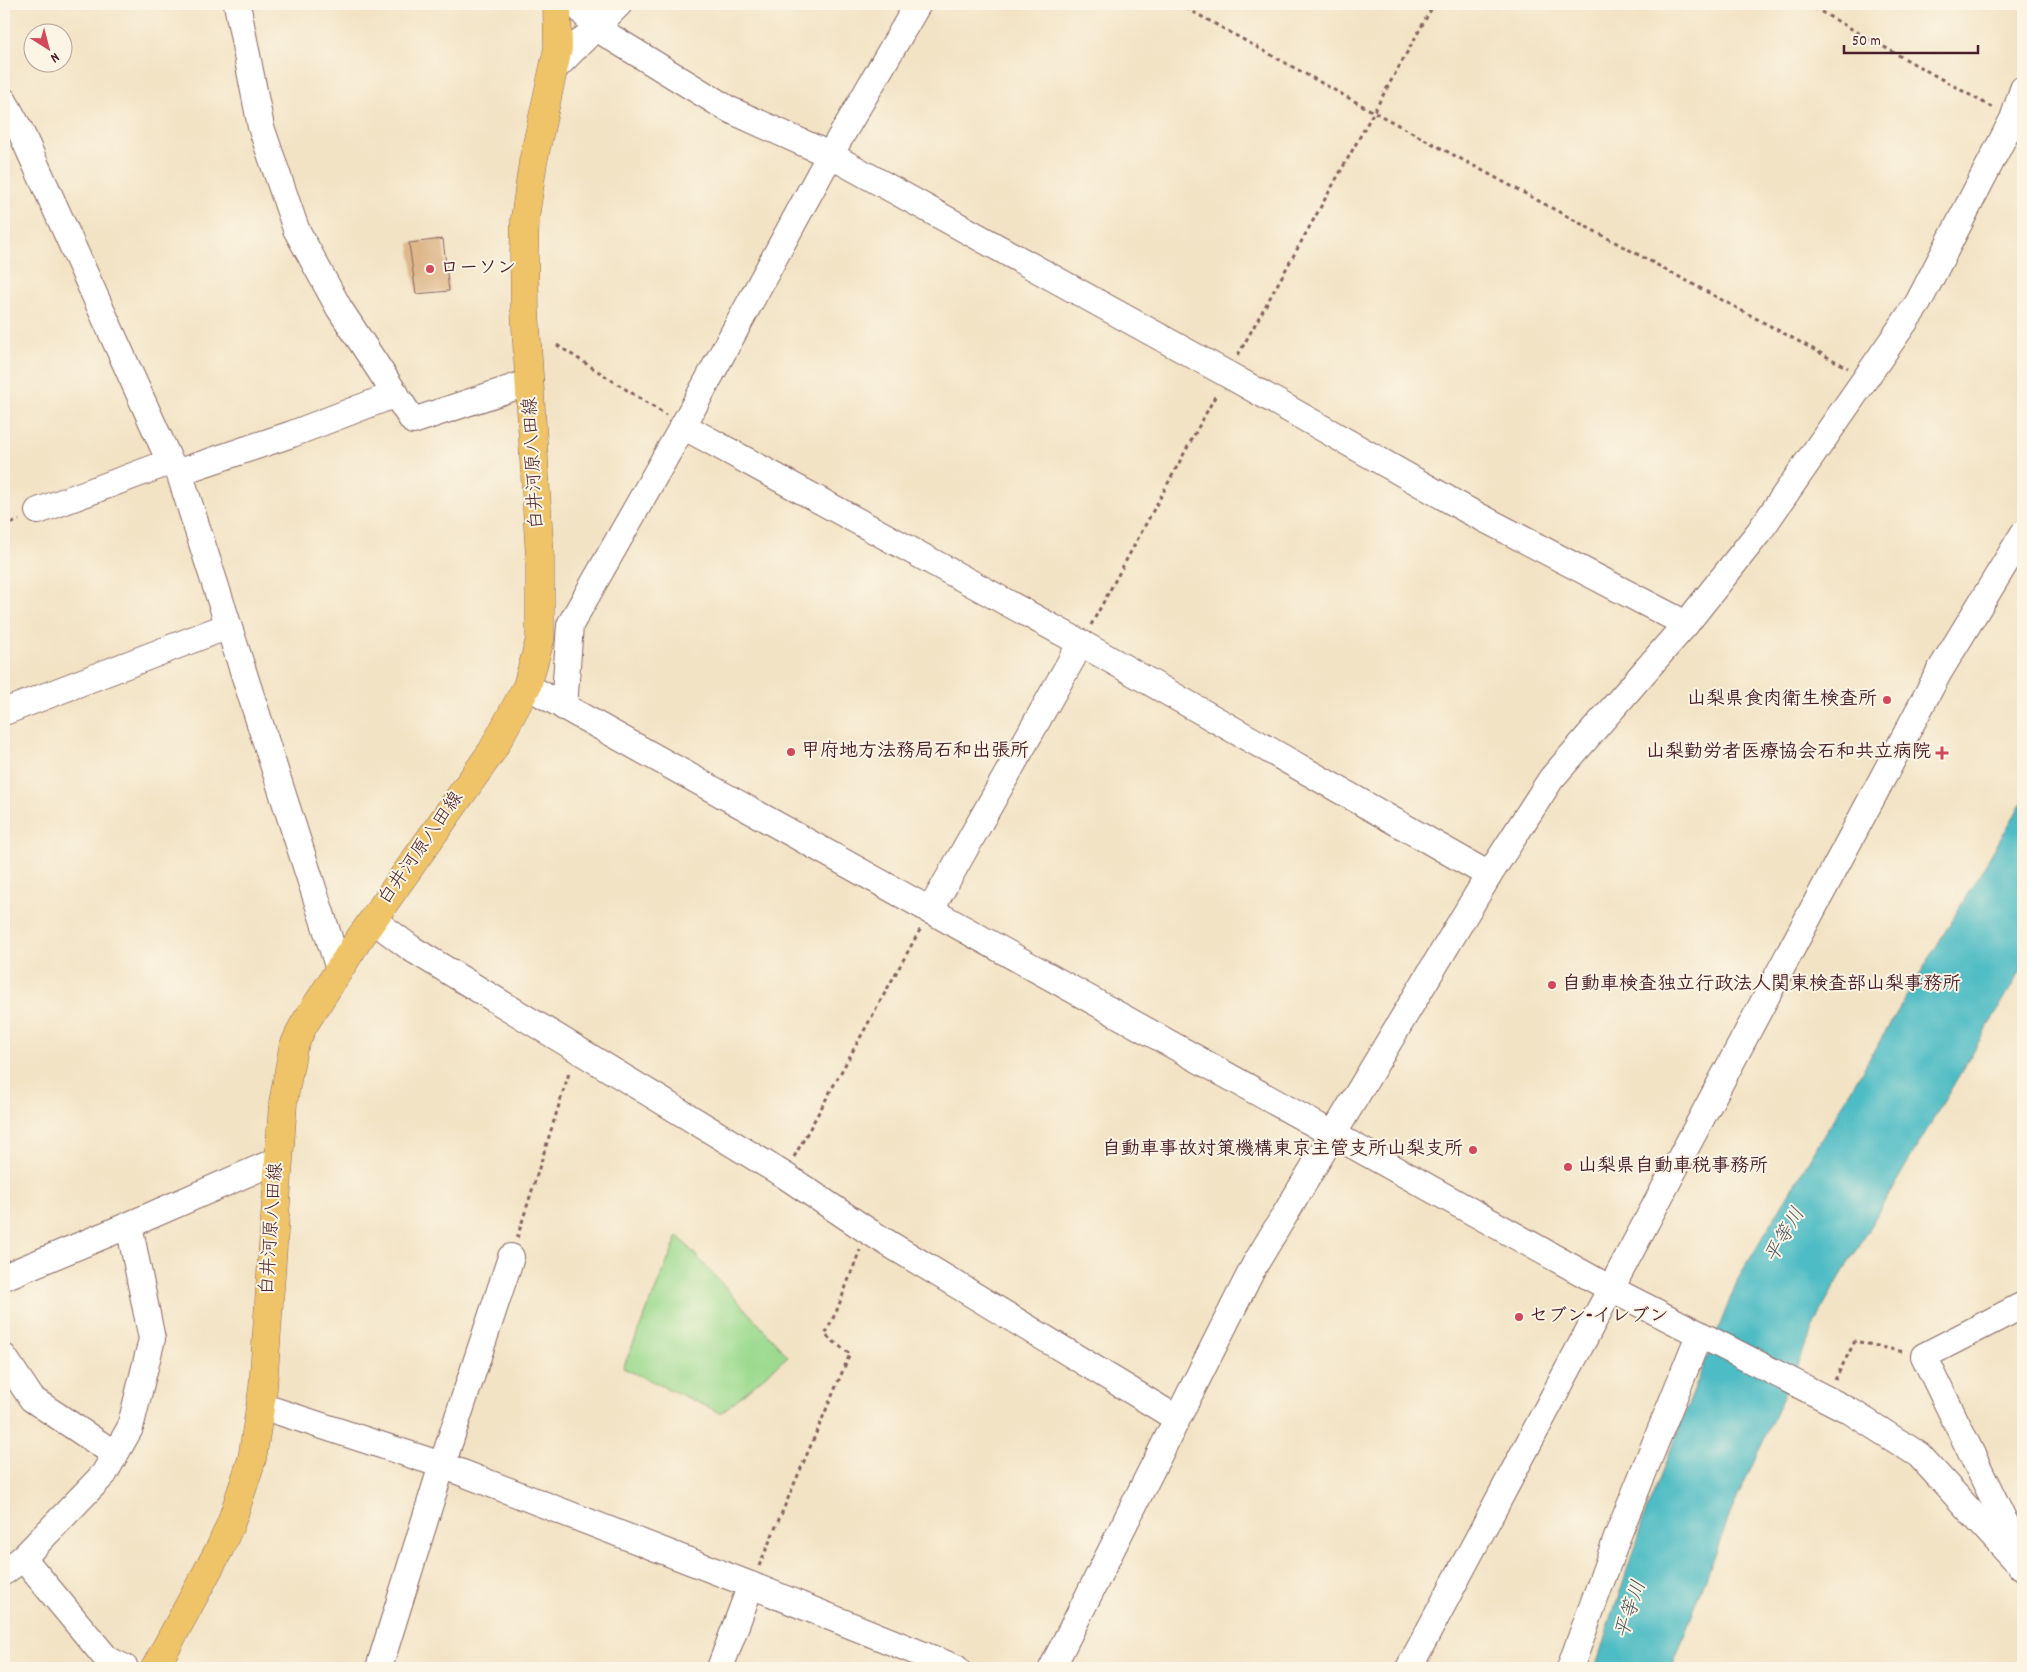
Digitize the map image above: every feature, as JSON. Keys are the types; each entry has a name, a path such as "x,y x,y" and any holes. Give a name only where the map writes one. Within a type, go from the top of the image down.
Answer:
{"main road":[{"name":"白井河原八田線","path":"155,1668 220,1548 231,1523 252,1460 261,1406 283,1103 294,1048 303,1026 339,969 492,751 527,686 540,640 542,603 525,310 525,218 533,162 558,48 557,4"}],"street":[{"path":"237,4 260,127 296,229 339,308 413,421 530,382"},
{"path":"576,4 596,28 728,109 830,155 1227,374 1467,510 1686,624"},
{"path":"555,68 619,4"},
{"path":"564,707 570,626 683,426 830,155 918,4"},
{"path":"1052,1668 1254,1266 1489,875 1551,779 1686,624 1759,532 1918,304 2013,119 2023,90"},
{"path":"4,101 20,130 174,467 228,626 339,969"},
{"path":"38,511 174,467 292,434 396,394"},
{"path":"683,426 1081,643 1489,875"},
{"path":"1409,1668 1939,672 2023,534"},
{"path":"4,712 228,626"},
{"path":"930,911 1081,643"},
{"path":"527,686 1331,1135 1611,1289 1825,1398 1919,1455 2019,1564"},
{"path":"373,920 412,949 784,1175 868,1231 1176,1418"},
{"path":"4,1277 278,1160"},
{"path":"124,1668 107,1659 13,1565 104,1474 130,1428 152,1339 129,1225"},
{"path":"379,1668 442,1465 511,1257"},
{"path":"2019,1564 2015,1543 1924,1356 2023,1305"},
{"path":"1570,1668 1618,1535 1703,1336"},
{"path":"4,1356 32,1399 115,1454"},
{"path":"261,1406 442,1465 751,1585 956,1668"},
{"path":"720,1668 751,1585"}],"path":[{"path":"1179,4 1374,112 1866,377"},
{"path":"1081,643 1227,374 1434,4"},
{"path":"1807,4 2013,119"},
{"path":"557,346 683,426"},
{"path":"784,1175 930,911"},
{"path":"511,1257 577,1048"},
{"path":"751,1585 850,1354 825,1335 837,1310 868,1231"},
{"path":"1825,1398 1855,1341 1924,1356"}],"green space":[{"path":"678,1236 788,1356 721,1413 623,1368"}],"water":[{"name":"平等川","path":"2023,801 2023,967 1826,1301 1731,1512 1672,1668 1595,1668 1646,1512 1738,1279"}],"building":[{"path":"443,239 449,291 416,294 409,243"}],"place":[{"name":"ローソン","path":"430,269"},
{"name":"山梨県食肉衛生検査所","path":"1887,700"},
{"name":"甲府地方法務局石和出張所","path":"791,752"},
{"name":"山梨勤労者医療協会石和共立病院","path":"1942,753"},
{"name":"自動車検査独立行政法人関東検査部山梨事務所","path":"1552,985"},
{"name":"自動車事故対策機構東京主管支所山梨支所","path":"1473,1150"},
{"name":"山梨県自動車税事務所","path":"1568,1167"},
{"name":"セブン-イレブン","path":"1519,1317"}]}
